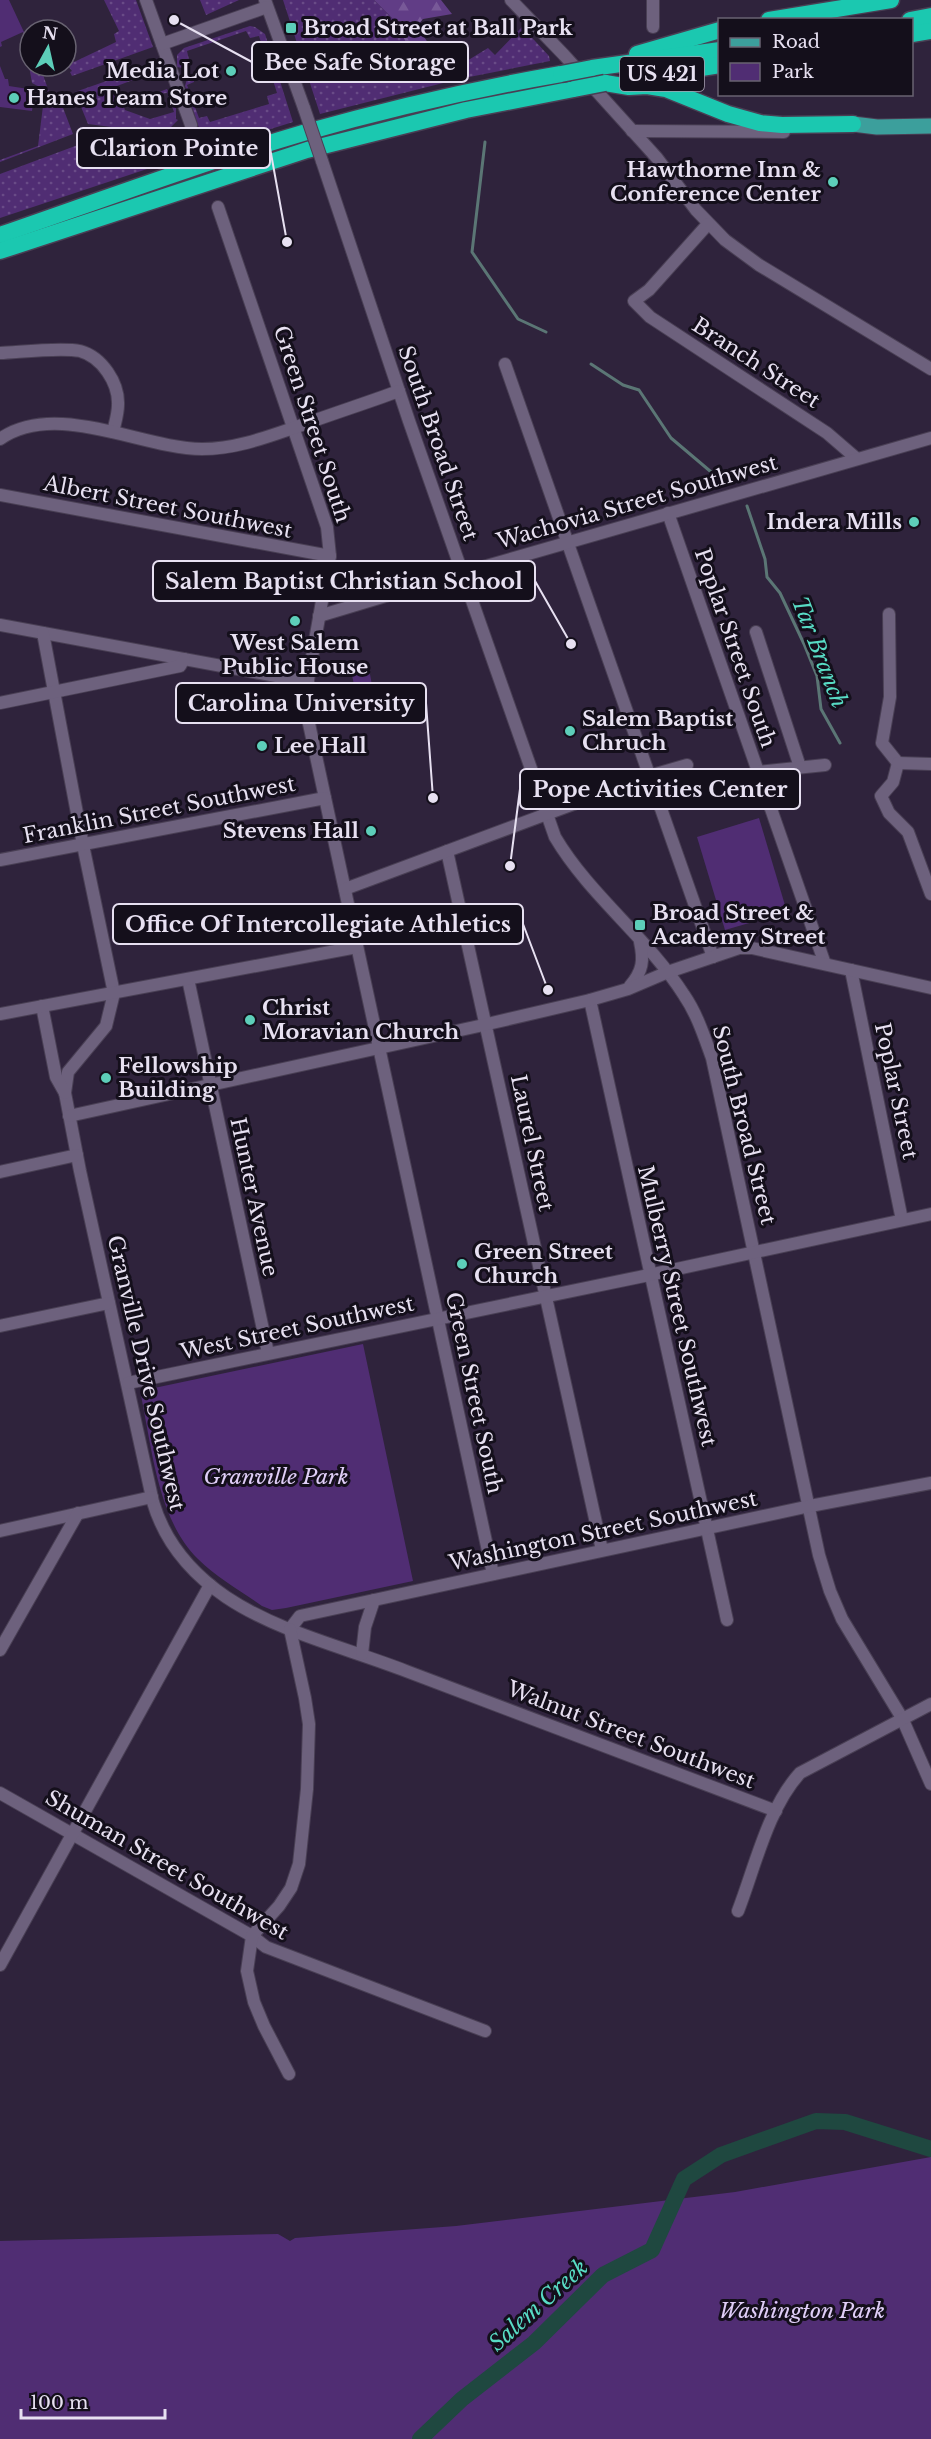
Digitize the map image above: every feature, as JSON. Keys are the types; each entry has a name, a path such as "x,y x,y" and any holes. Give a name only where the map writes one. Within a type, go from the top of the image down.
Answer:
{"highway":[{"path":"781,18 891,0"},
{"path":"913,19 931,16"},
{"path":"614,66 627,56 718,31"},
{"path":"913,34 931,31"},
{"name":"US 421","path":"0,235 201,165 302,134 462,93 592,68 718,50"},
{"name":"US 421","path":"0,251 307,150 466,110 605,83 718,65"},
{"path":"605,83 666,89 728,114 760,123 853,124"}],"main road":[{"path":"853,124 877,127 931,126"}],"street":[{"path":"146,0 191,125"},
{"path":"511,0 669,173 708,224 742,254 931,369"},
{"path":"653,0 653,27"},
{"path":"162,44 266,4"},
{"name":"South Broad Street","path":"266,4 304,108 399,391 555,837 570,861 668,972 698,1020 712,1058 819,1555 842,1619 902,1718 931,1784"},
{"path":"632,131 861,131 877,127"},
{"name":"Green Street South","path":"218,207 295,427 329,537 330,556 308,682 306,710 493,1574"},
{"name":"Branch Street","path":"708,224 649,290 634,302 650,317 827,433 856,458"},
{"path":"0,353 77,351 93,358 109,374 117,394 118,411 112,432"},
{"path":"505,364 713,957"},
{"path":"0,439 17,429 38,425 78,426 198,449 222,448 249,443 399,391"},
{"name":"Wachovia Street Southwest","path":"319,616 931,438"},
{"name":"Albert Street Southwest","path":"0,495 330,556"},
{"name":"Poplar Street South","path":"668,513 825,964"},
{"path":"889,614 890,697 882,743 898,763 931,764"},
{"path":"0,625 308,682"},
{"path":"756,632 800,767"},
{"name":"Granville Drive Southwest","path":"43,633 114,993 106,1026 68,1072 65,1093"},
{"path":"0,703 180,666 184,659"},
{"path":"898,763 893,782 881,796 889,813 908,832 931,894"},
{"path":"345,889 649,776 687,765"},
{"path":"758,772 825,765"},
{"name":"Franklin Street Southwest","path":"0,860 325,798"},
{"name":"Laurel Street","path":"447,850 602,1550"},
{"path":"628,989 638,978 643,964 640,940"},
{"path":"0,1014 357,947"},
{"path":"69,1116 486,1025 590,1000 628,989 668,972 739,948 752,948 931,987"},
{"name":"Poplar Street","path":"851,970 902,1220"},
{"name":"Hunter Avenue","path":"188,979 268,1353"},
{"name":"Mulberry Street Southwest","path":"590,1000 727,1620"},
{"name":"Granville Drive Southwest","path":"42,1006 57,1077 65,1093 158,1521 170,1544 190,1568 210,1585 227,1598 269,1621 290,1629"},
{"path":"0,1172 77,1155"},
{"name":"West Street Southwest","path":"128,1383 650,1275 931,1214"},
{"path":"0,1326 109,1303"},
{"name":"Washington Street Southwest","path":"290,1629 300,1616 810,1506 931,1483"},
{"path":"0,1531 152,1497"},
{"path":"0,1650 78,1513"},
{"path":"0,1965 210,1585"},
{"path":"362,1654 365,1627 374,1600"},
{"path":"289,2074 264,2026 250,1985 248,1963 252,1936 285,1897 296,1876 299,1864 308,1789 309,1724 290,1629"},
{"name":"Walnut Street Southwest","path":"290,1629 362,1654 776,1811 786,1788 800,1773 931,1704"},
{"name":"Shuman Street Southwest","path":"0,1793 252,1936 266,1947 485,2031"},
{"path":"738,1911 776,1811"}],"green space":[{"path":"0,0 9,0 18,19 18,34 1,42 0,47"},
{"path":"104,0 136,0 153,47 78,74 78,60 116,42 114,34 119,31"},
{"path":"200,0 239,0 206,15"},
{"path":"283,0 374,0 397,23 411,54 448,69 457,67 488,48 495,55 522,27 549,56 550,61 459,79 320,114"},
{"path":"374,0 441,0 452,14 423,19 417,26 432,49 456,63 457,67 448,69 411,54 397,23"},
{"path":"250,26 265,34 293,122 194,153 190,142 194,130 199,128 185,86 187,79 192,77 194,79 194,82 187,85 199,118 207,116 210,122 269,104 267,96 277,93 259,36 250,38 246,31 187,51 190,64 183,68 177,67 177,55 184,48"},
{"path":"158,63 164,76 160,79 156,79 154,72 117,86 125,110 150,119 174,112 167,93 158,94 167,89 176,108 176,119 178,120 171,127 151,132 88,124 75,92"},
{"path":"0,66 5,79 8,79 9,86 35,90 32,111 0,107"},
{"path":"31,78 44,78 50,95 57,92 73,134 0,162 0,160 38,146 45,90 32,83"},
{"path":"189,132 184,142 189,155 0,218 0,174 94,139 106,138 156,144"},
{"path":"368,663 373,691 356,694 350,666"},
{"path":"759,818 787,912 725,930 697,837"},
{"name":"Granville Park","path":"363,1344 413,1581 272,1610 262,1606 213,1572 184,1543 173,1524 158,1481 140,1391"},
{"name":"Washington Park","path":"931,2157 931,2439 0,2439 0,2241 278,2234 290,2241 295,2238 456,2226 735,2192"}],"waterway":[{"name":"Tar Branch","path":"485,142 472,252 518,319 546,332"},
{"name":"Tar Branch","path":"591,364 623,385 639,390 671,438 723,482"},
{"name":"Tar Branch","path":"747,506 765,559 767,577 780,593 804,644 817,676 821,709 840,743"},
{"name":"Salem Creek","path":"420,2439 462,2399 534,2343 603,2275 652,2250 684,2179 721,2155 816,2121 845,2122 931,2149"}],"place":[{"name":"Bee Safe Storage","path":"174,20"},
{"name":"Broad Street at Ball Park","path":"291,28"},
{"name":"Media Lot","path":"231,71"},
{"name":"Hanes Team Store","path":"14,98"},
{"name":"Hawthorne Inn & Conference Center","path":"833,182"},
{"name":"Clarion Pointe","path":"287,242"},
{"name":"Indera Mills","path":"914,522"},
{"name":"West Salem Public House","path":"295,621"},
{"name":"Salem Baptist Christian School","path":"571,644"},
{"name":"Salem Baptist Chruch","path":"570,731"},
{"name":"Lee Hall","path":"262,746"},
{"name":"Carolina University","path":"433,798"},
{"name":"Stevens Hall","path":"371,831"},
{"name":"Pope Activities Center","path":"510,866"},
{"name":"Broad Street & Academy Street","path":"640,925"},
{"name":"Office Of Intercollegiate Athletics","path":"548,990"},
{"name":"Christ Moravian Church","path":"250,1020"},
{"name":"Fellowship Building","path":"106,1078"},
{"name":"Green Street Church","path":"462,1264"}]}
